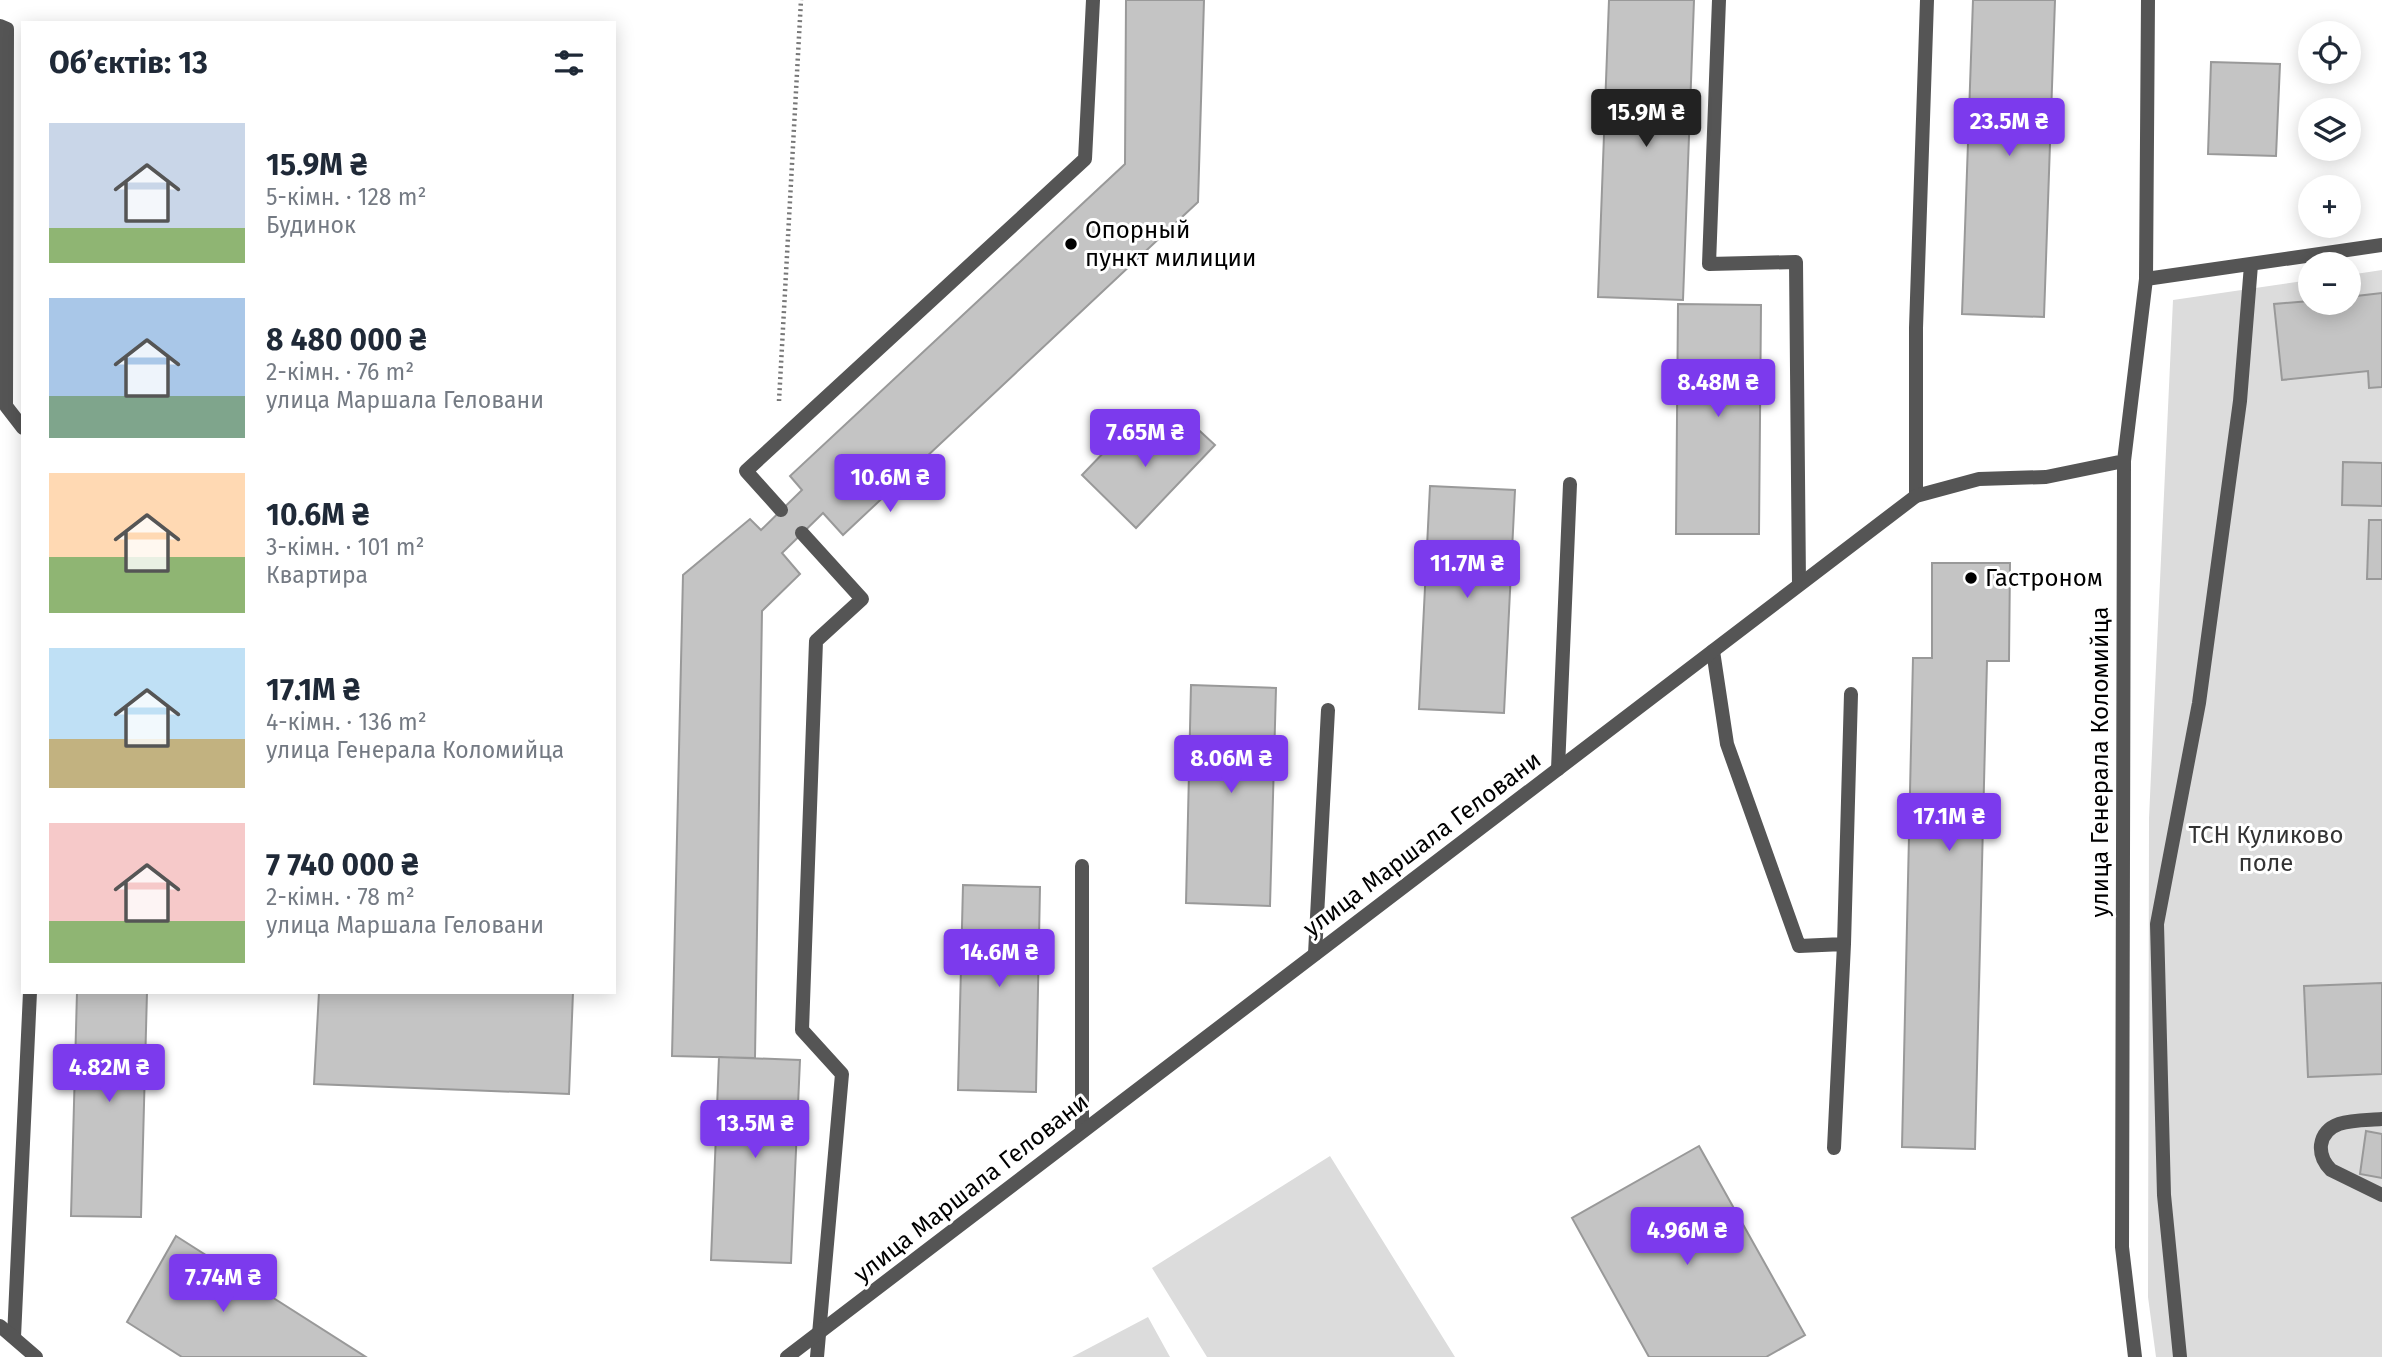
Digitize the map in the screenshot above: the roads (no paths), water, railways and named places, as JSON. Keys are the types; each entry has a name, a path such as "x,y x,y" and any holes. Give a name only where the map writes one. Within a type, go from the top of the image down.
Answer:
{"street":[{"path":"781,510 746,471 1085,159 1093,0"},
{"path":"1719,0 1709,264 1796,262 1800,584"},
{"path":"1916,496 1916,328 1927,0"},
{"name":"улица Генерала Коломийца","path":"2135,1357 2122,1247 2124,461 2146,279 2148,0"},
{"path":"0,26 7,29 3,87 6,406 21,425"},
{"path":"2146,279 2382,245"},
{"path":"2180,1357 2164,1195 2157,924 2199,703 2240,401 2251,265"},
{"name":"улица Маршала Геловани","path":"787,1357 1916,496 1979,479 2046,477 2124,461"},
{"path":"1558,769 1570,484"},
{"path":"802,533 862,598 816,641 802,1030 842,1074 817,1357"},
{"path":"1713,651 1727,744 1799,946 1844,944"},
{"path":"1834,1147 1844,944 1851,694"},
{"path":"1315,954 1328,710"},
{"path":"1082,866 1082,1131"},
{"path":"14,1337 30,994"},
{"path":"2382,1119 2339,1123 2326,1133 2320,1148 2331,1170 2382,1195"},
{"path":"0,1326 36,1357"}],"place":[{"name":"Опорный пункт милиции","path":"1071,244"},
{"name":"Гастроном","path":"1971,578"}],"park label":[{"name":"ТСН Куликово поле","path":"2266,849"}]}
